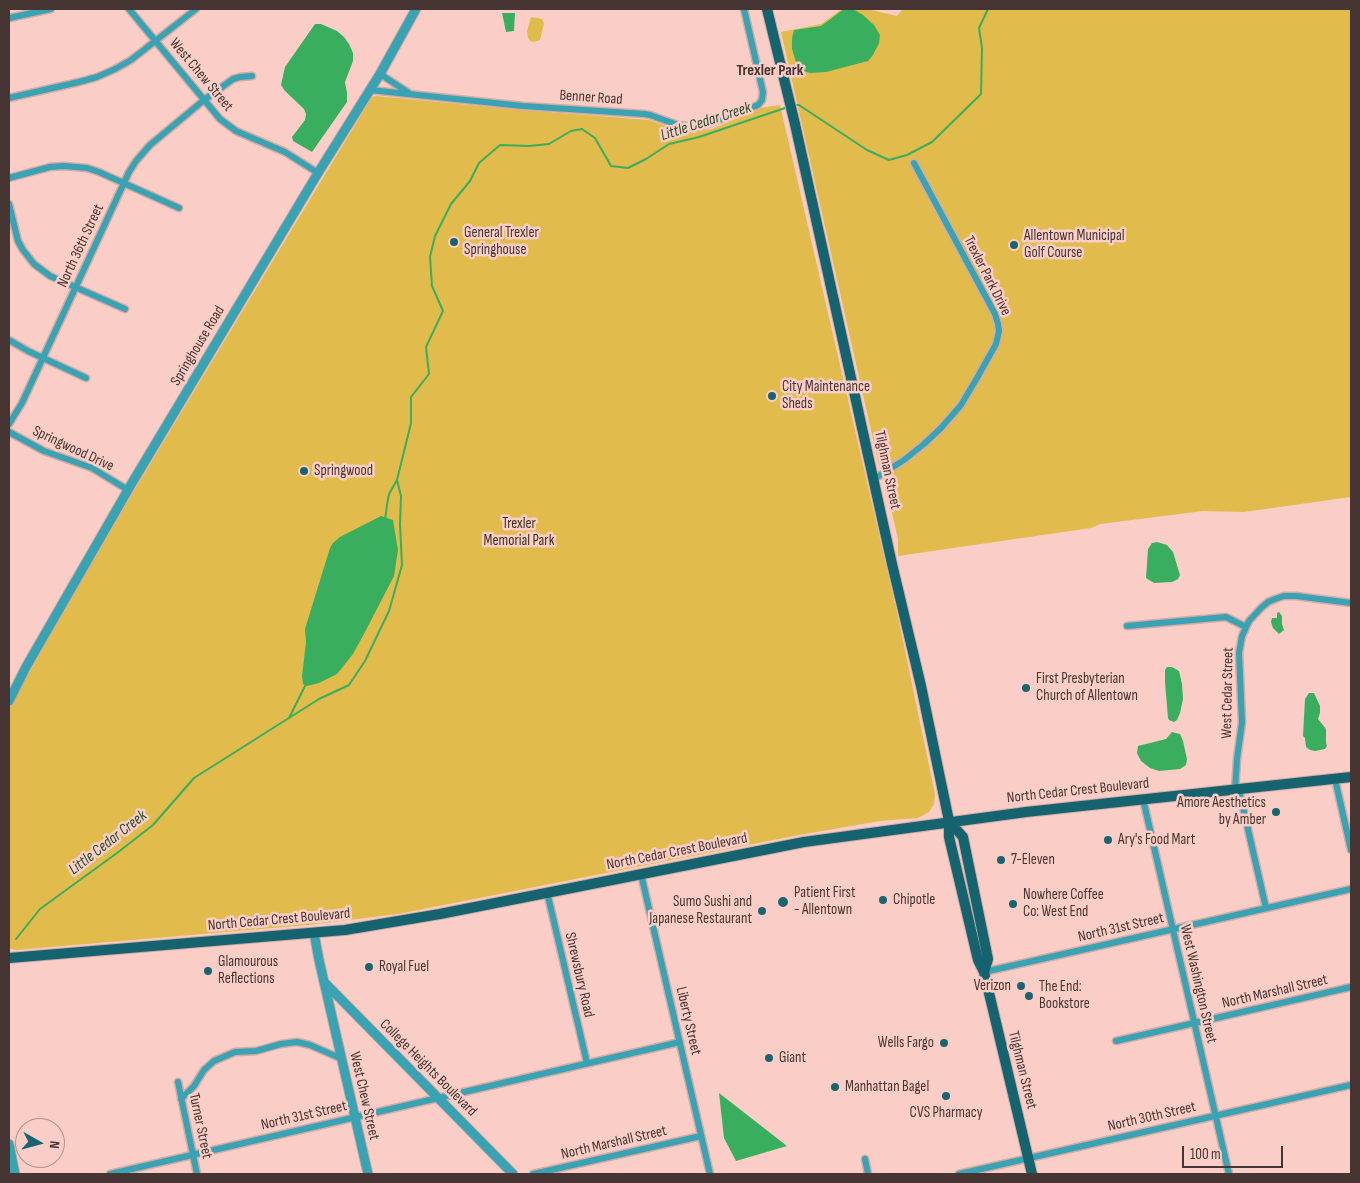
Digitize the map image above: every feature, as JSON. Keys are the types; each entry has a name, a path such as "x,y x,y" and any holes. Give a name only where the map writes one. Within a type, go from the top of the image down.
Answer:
{"main road":[{"name":"Tilghman Street","path":"767,9 795,124 921,686 949,821 949,837 978,960 984,972 1032,1174"},
{"name":"North Cedar Crest Boulevard","path":"9,958 345,930 804,842 949,821 1351,777"}],"street":[{"path":"9,18 51,9"},
{"name":"West Chew Street","path":"129,9 220,120 236,131 285,152 318,173"},
{"path":"9,98 80,82 131,60 196,9"},
{"name":"Springhouse Road","path":"9,701 26,667 128,490 318,173 380,74 416,9"},
{"name":"Benner Road","path":"370,90 524,106 644,114 678,125 698,127 758,105 762,100 763,92 744,9"},
{"name":"Benner Road","path":"380,74 410,94"},
{"name":"North 36th Street","path":"9,424 22,403 129,172 142,153 204,100 233,79 252,76"},
{"name":"Trexler Park Drive","path":"874,479 904,460 924,444 961,405 996,344 999,331 995,314 914,163"},
{"path":"9,178 50,167 70,166 88,168 179,208"},
{"path":"9,204 17,236 27,256 41,270 50,276 125,309"},
{"path":"9,340 86,378"},
{"name":"Springwood Drive","path":"9,432 44,451 92,468 128,490"},
{"path":"1127,626 1226,617 1246,627 1261,608 1275,599 1284,596 1351,603"},
{"name":"West Cedar Street","path":"1246,627 1242,636 1239,653 1242,722 1237,759 1237,790 1266,908"},
{"path":"1335,779 1351,850"},
{"name":"West Washington Street","path":"1143,799 1228,1174"},
{"name":"Liberty Street","path":"641,874 710,1174"},
{"name":"North 31st Street","path":"984,972 1351,889"},
{"name":"Shrewsbury Road","path":"547,892 587,1063"},
{"name":"West Chew Street","path":"314,933 368,1174"},
{"name":"College Heights Boulevard","path":"324,982 513,1174"},
{"name":"North Marshall Street","path":"1116,1041 1351,987"},
{"path":"333,1023 336,1009 343,1001"},
{"path":"181,1100 194,1086 204,1070 214,1061 235,1052 256,1051 297,1042 310,1045 342,1059"},
{"name":"North 31st Street","path":"110,1174 680,1042"},
{"name":"Turner Street","path":"178,1082 198,1174"},
{"name":"North 30th Street","path":"959,1174 1351,1085"},
{"name":"North Marshall Street","path":"533,1174 701,1136"},
{"path":"9,1144 16,1174"},
{"path":"865,1159 868,1174"}],"green space":[{"name":"Allentown Municipal Golf Course","path":"842,9 867,9 897,16 903,9 1351,9 1351,497 1244,512 1203,511 1100,524 1091,528 898,556 898,539 878,461 781,32 821,24"},
{"path":"531,17 542,19 544,23 540,40 534,42 528,38 527,31"},
{"name":"Trexler Memorial Park","path":"376,96 649,120 690,131 712,129 761,108 780,105 897,612 935,794 934,804 929,812 918,818 880,821 799,835 398,914 308,925 11,949 9,948 9,709 70,599 138,484 370,100"}],"shaded area":[{"path":"844,9 853,9 874,25 880,35 879,43 873,55 868,61 826,72 810,73 801,70 792,49 794,30 821,26"},
{"path":"502,13 515,13 514,31 506,32"},
{"path":"315,24 321,24 337,31 344,37 353,53 353,61 345,82 347,102 312,152 293,141 292,137 305,120 306,114 304,109 281,85 285,67"},
{"path":"381,516 393,520 398,550 394,576 353,654 337,674 319,683 307,686 303,684 302,676 306,642 305,629 330,548 340,537"},
{"path":"1157,542 1167,545 1173,552 1180,575 1178,579 1172,582 1154,583 1146,578 1148,549 1152,543"},
{"path":"1279,612 1282,616 1284,630 1279,634 1273,628 1271,622 1272,618 1277,618 1277,613"},
{"path":"1167,667 1172,667 1179,671 1182,684 1183,699 1180,713 1174,722 1168,718 1165,682 1165,670"},
{"path":"1309,693 1314,693 1320,706 1318,719 1326,729 1327,746 1325,749 1315,751 1306,747 1303,736 1305,699"},
{"path":"1172,732 1180,734 1183,741 1187,759 1186,765 1180,769 1159,771 1150,768 1141,761 1137,753 1138,746 1166,739"},
{"path":"719,1093 787,1146 736,1161 724,1138"}],"waterway":[{"name":"Little Cedar Creek","path":"795,105 799,105 867,150 889,160 907,155 932,142 981,94 982,48 979,28 988,9"},
{"name":"Little Cedar Creek","path":"16,939 40,909 153,825 194,778 319,699 349,685 365,661 389,611 402,565 401,496 397,480 411,423 411,397 429,374 426,347 443,311 432,286 430,257 435,236 451,204 470,181 479,163 500,145 529,146 549,144 571,131 582,129 595,138 611,166 628,168 669,144 699,137 788,107"},
{"name":"Little Cedar Creek","path":"385,520 389,494 397,480"},
{"name":"Little Cedar Creek","path":"289,718 306,684"}],"place":[{"name":"General Trexler Springhouse","path":"454,242"},
{"name":"Allentown Municipal Golf Course","path":"1014,245"},
{"name":"City Maintenance Sheds","path":"772,396"},
{"name":"Springwood","path":"304,471"},
{"name":"First Presbyterian Church of Allentown","path":"1026,688"},
{"name":"Amore Aesthetics by Amber","path":"1276,812"},
{"name":"Ary's Food Mart","path":"1108,840"},
{"name":"7-Eleven","path":"1001,860"},
{"name":"Chipotle","path":"883,900"},
{"name":"Patient First - Allentown","path":"783,902"},
{"name":"Nowhere Coffee Co: West End","path":"1013,904"},
{"name":"Sumo Sushi and Japanese Restaurant","path":"762,911"},
{"name":"Royal Fuel","path":"369,967"},
{"name":"Glamourous Reflections","path":"208,971"},
{"name":"Verizon","path":"1021,986"},
{"name":"The End: Bookstore","path":"1029,996"},
{"name":"Wells Fargo","path":"944,1043"},
{"name":"Giant","path":"769,1058"},
{"name":"Manhattan Bagel","path":"835,1087"},
{"name":"CVS Pharmacy","path":"946,1096"}],"district":[{"name":"Trexler Park","path":"770,71"}]}
